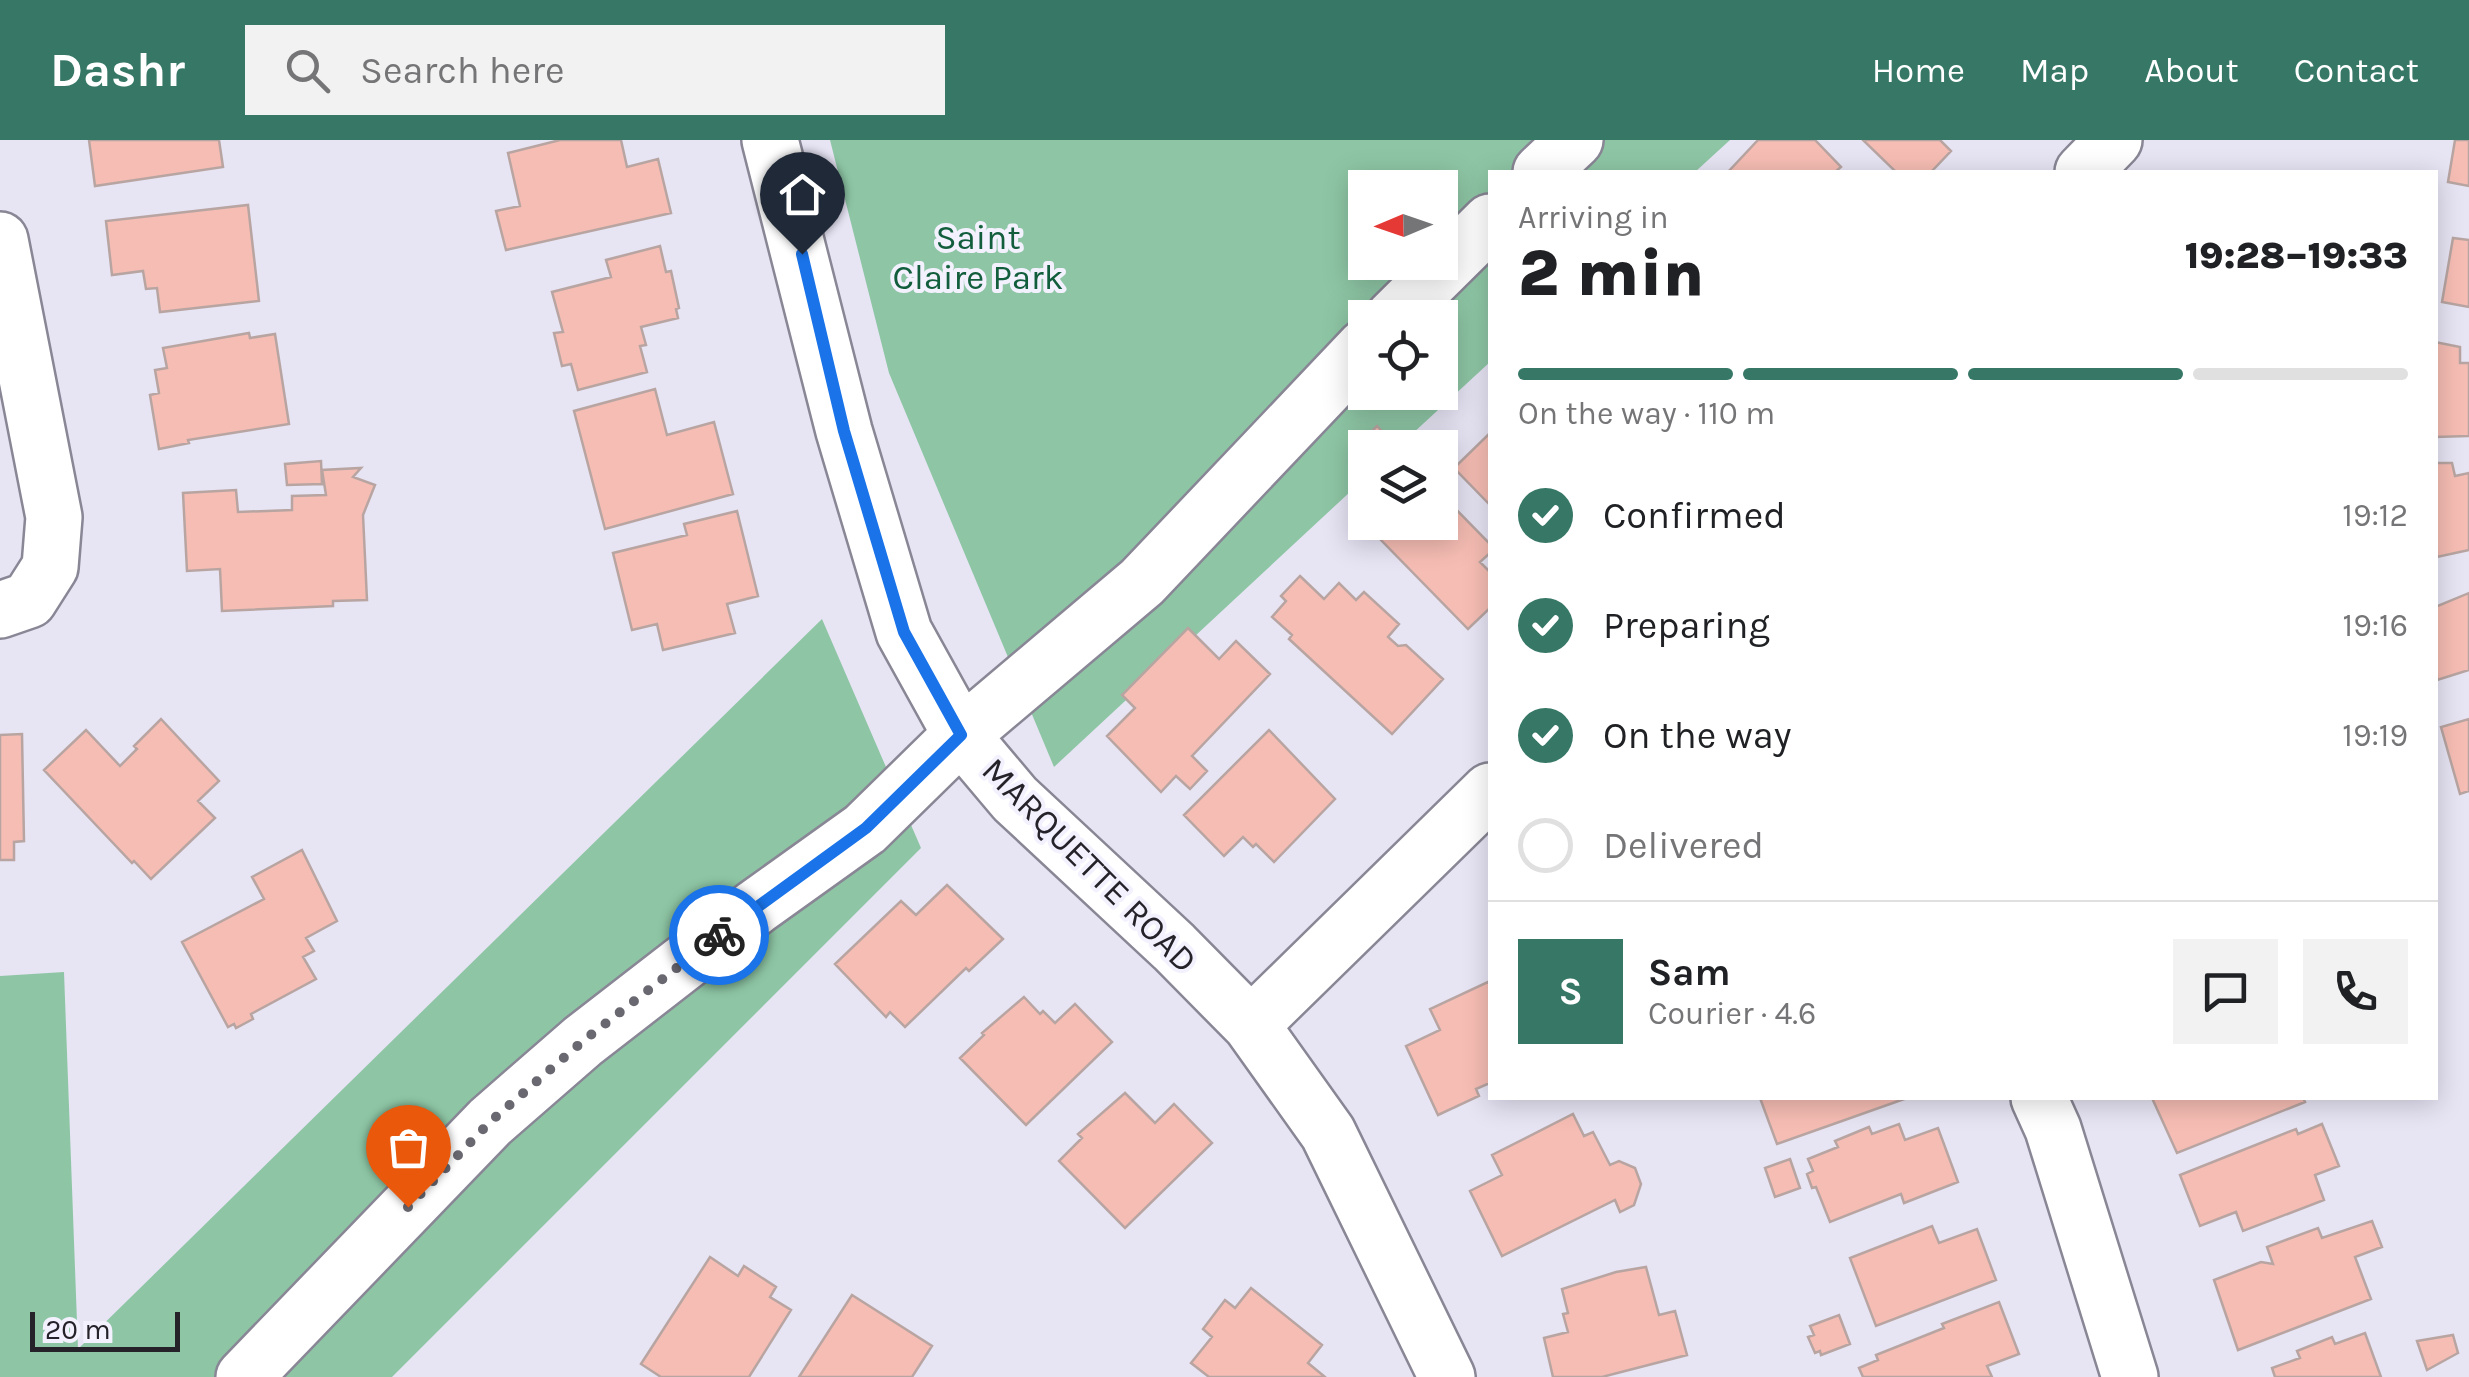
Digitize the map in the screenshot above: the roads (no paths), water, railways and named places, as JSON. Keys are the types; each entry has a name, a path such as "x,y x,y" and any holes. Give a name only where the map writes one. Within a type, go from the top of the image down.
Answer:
{"street":[{"name":"MARQUETTE ROAD","path":"770,140 844,431 904,632 961,735 1015,799 1174,947 1250,1025 1328,1133 1446,1377"},
{"path":"1543,170 1575,140"},
{"path":"2085,170 2114,140"},
{"path":"1411,300 1488,224"},
{"path":"0,240 54,518 50,566 29,600 0,610"},
{"path":"244,1377 490,1122 583,1041 756,907 866,828 961,735 1142,582 1348,365"},
{"path":"1250,1025 1488,793"},
{"path":"2040,1100 2053,1130 2130,1377"}],"park label":[{"name":"Saint Claire Park","path":"978,257"}]}
